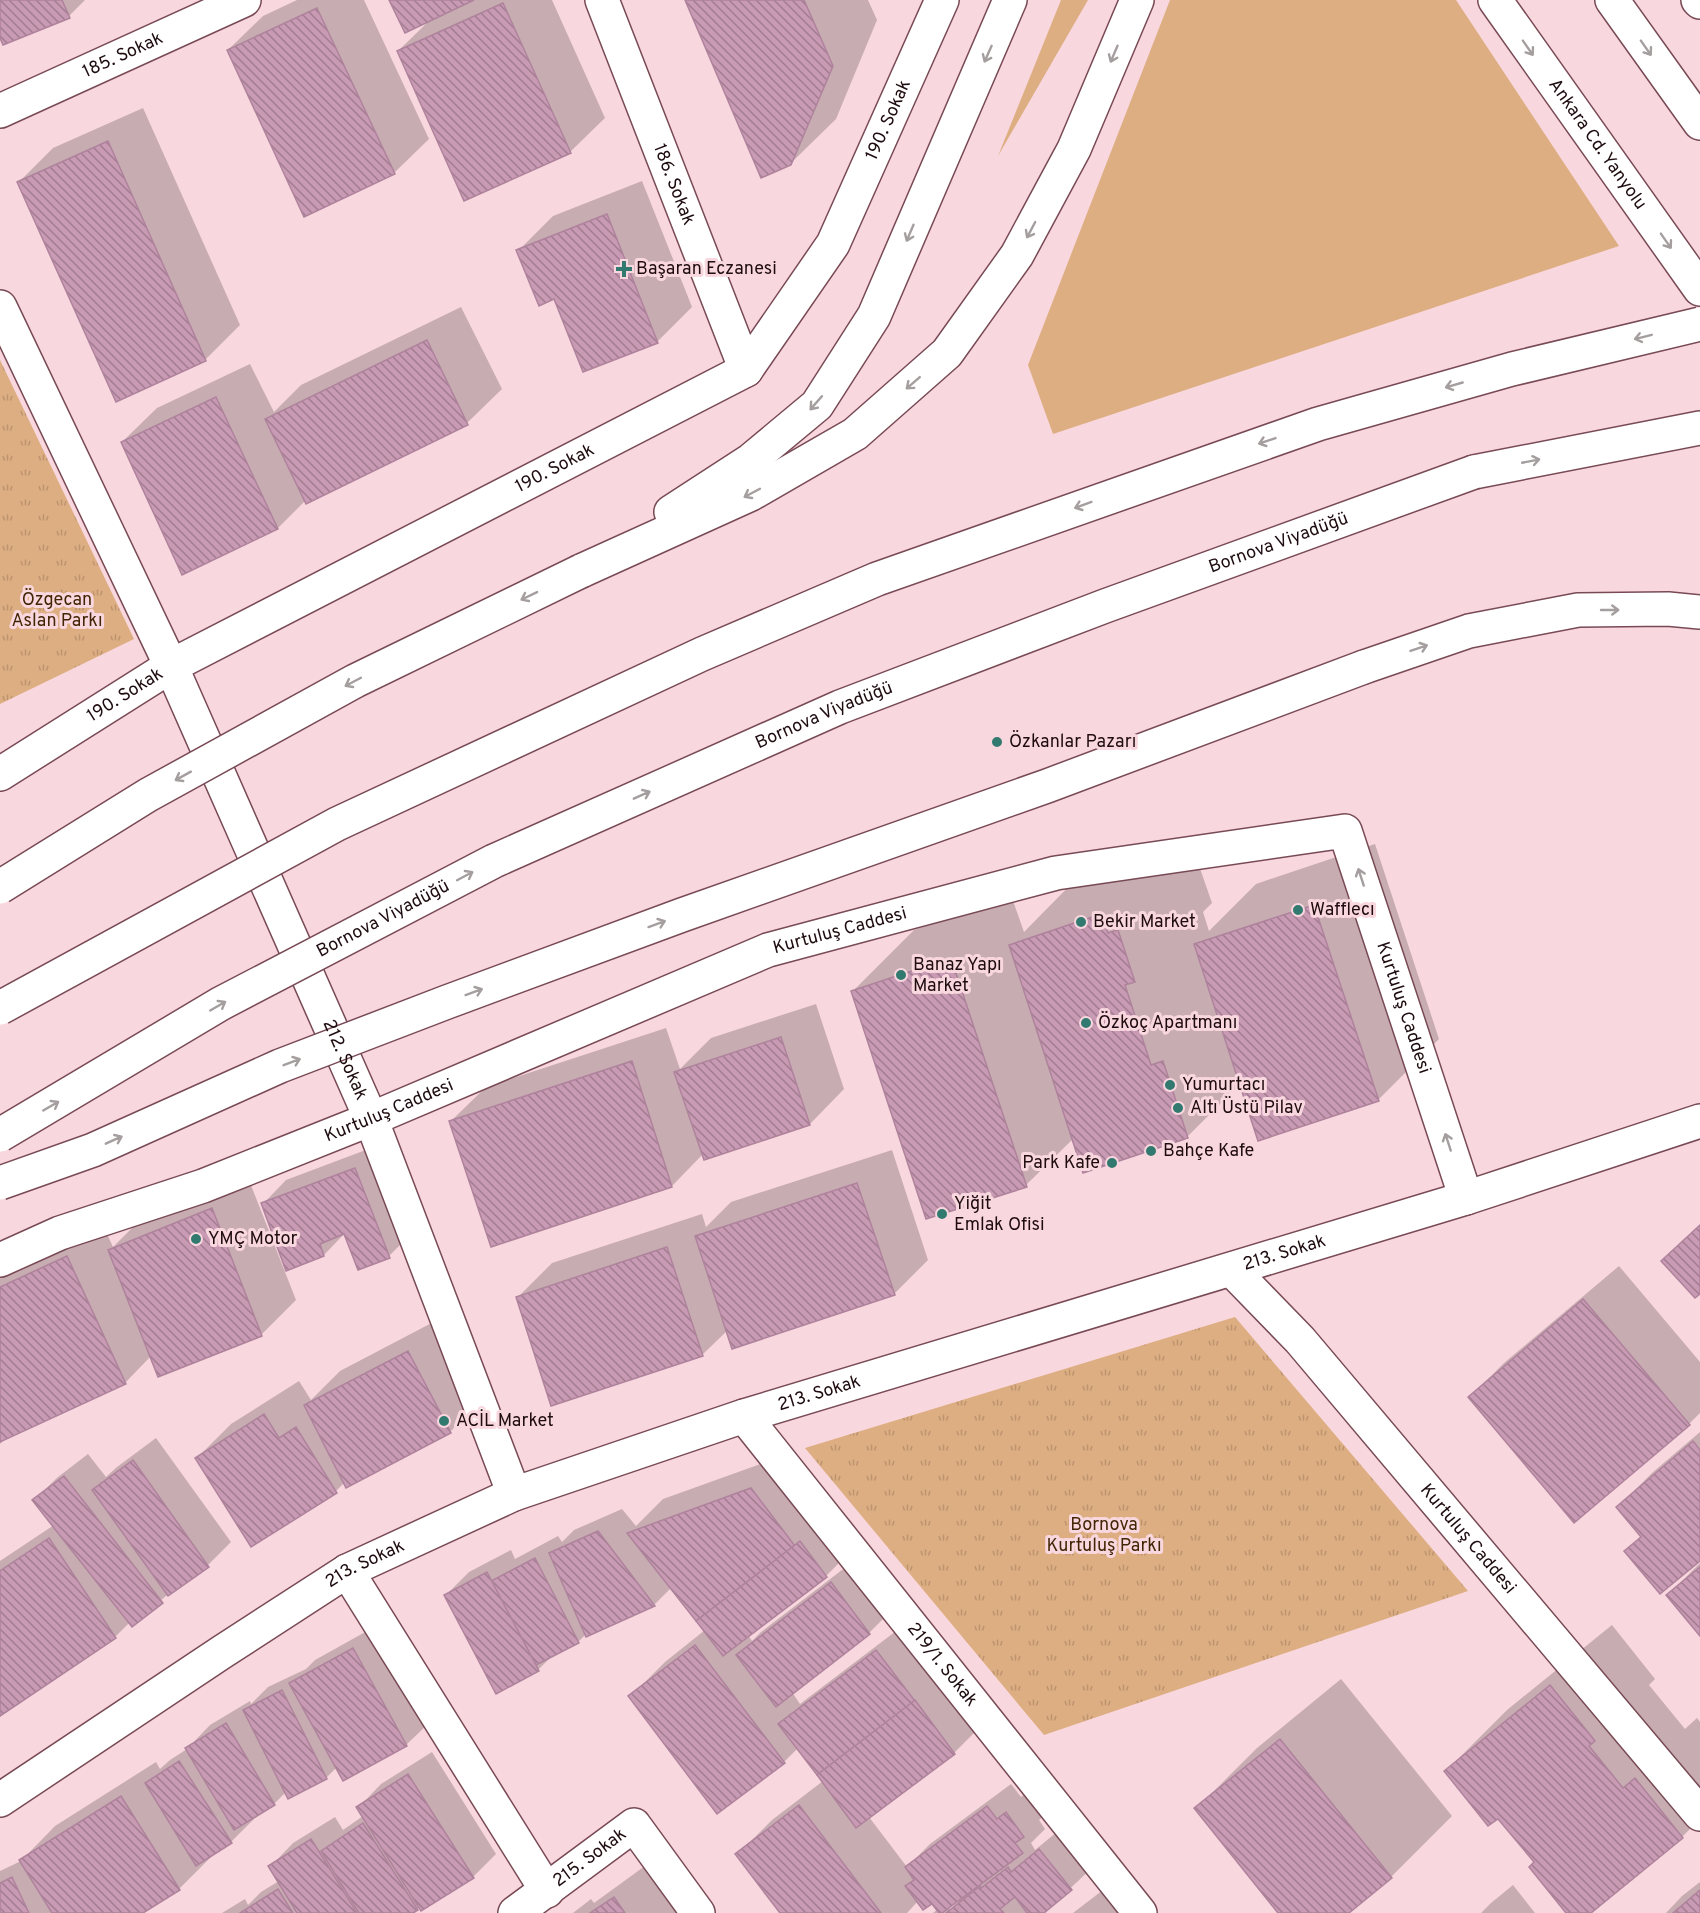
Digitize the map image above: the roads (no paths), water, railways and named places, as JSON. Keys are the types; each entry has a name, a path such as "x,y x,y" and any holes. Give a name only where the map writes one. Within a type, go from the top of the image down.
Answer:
{"main road":[{"name":"185. Sokak","path":"0,111 244,0"},
{"name":"186. Sokak","path":"602,0 746,370"},
{"name":"190. Sokak","path":"0,774 171,666 746,370 832,244 942,0"},
{"path":"581,571 751,460 817,405 874,316 1010,0"},
{"path":"0,887 148,795 355,681 581,571 751,494 855,434 947,353 1017,255 1074,148 1137,0"},
{"name":"Ankara Cd. Yanyolu","path":"1495,0 1700,289"},
{"path":"1612,0 1700,123"},
{"name":"212. Sokak","path":"0,306 171,666 371,1119 514,1494"},
{"path":"0,1008 337,824 702,654 877,579 1318,424 1512,369 1700,324"},
{"name":"Bornova Viyadüğü","path":"0,1135 220,1004 494,861 840,707 1105,606 1474,472 1700,428"},
{"path":"0,1183 93,1150 280,1066 447,1002 682,915 1047,786 1364,667 1469,631 1578,610 1668,609 1700,612"},
{"name":"Kurtuluş Caddesi","path":"0,1260 60,1233 203,1186 371,1119 768,950 1056,873 1345,831 1466,1198"},
{"name":"213. Sokak","path":"0,1800 347,1571 514,1494 744,1416 1466,1198 1700,1121"},
{"name":"Kurtuluş Caddesi","path":"1232,1270 1300,1340 1700,1814"},
{"name":"219/1. Sokak","path":"744,1416 1140,1913"},
{"path":"347,1571 547,1891"},
{"name":"215. Sokak","path":"515,1913 634,1825 698,1913"}],"place":[{"name":"Başaran Eczanesi","path":"624,269"},
{"name":"Özkanlar Pazarı","path":"997,742"},
{"name":"Wafflecı","path":"1298,910"},
{"name":"Bekir Market","path":"1081,922"},
{"name":"Banaz Yapı Market","path":"901,975"},
{"name":"Özkoç Apartmanı","path":"1086,1023"},
{"name":"Yumurtacı","path":"1170,1085"},
{"name":"Altı Üstü Pilav","path":"1178,1108"},
{"name":"Bahçe Kafe","path":"1151,1151"},
{"name":"Park Kafe","path":"1112,1163"},
{"name":"Yiğit Emlak Ofisi","path":"942,1214"},
{"name":"YMÇ Motor","path":"196,1239"},
{"name":"ACİL Market","path":"444,1421"}],"park label":[{"name":"Özgecan Aslan Parkı","path":"57,610"},
{"name":"Bornova Kurtuluş Parkı","path":"1104,1535"}]}
